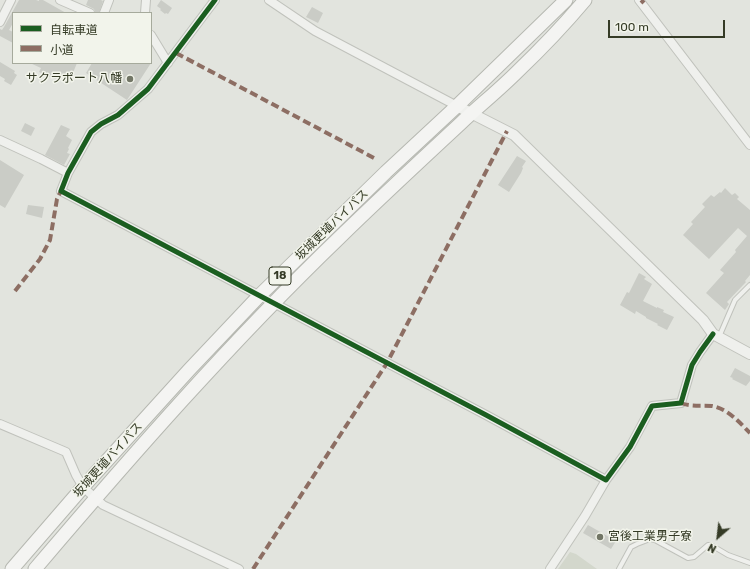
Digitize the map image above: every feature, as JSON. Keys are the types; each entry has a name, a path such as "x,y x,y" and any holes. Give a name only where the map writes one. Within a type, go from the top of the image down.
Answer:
{"highway":[{"name":"坂城更埴バイパス","path":"12,569 83,487 189,370 260,295 566,0"},
{"name":"坂城更埴バイパス","path":"35,569 177,405 273,303 339,238 546,44 586,0"}],"street":[{"path":"0,22 12,0"},
{"path":"60,0 88,12"},
{"path":"104,12 109,0"},
{"path":"145,12 146,0"},
{"path":"215,0 148,88 118,115 101,124 91,132 68,173 61,191 480,411 606,480"},
{"path":"269,0 315,31 514,135 703,320 716,335 750,354"},
{"path":"639,0 750,145"},
{"path":"152,37 168,63"},
{"path":"0,140 68,173"},
{"path":"550,569 585,516 606,480 630,447 652,406 681,403 692,365 700,352 716,335"},
{"path":"0,424 66,452 83,487 103,505 239,569"}],"lane":[{"path":"716,335 735,300 750,286"},
{"path":"619,569 631,547 650,540 654,540 688,558 694,557 708,545 711,545 728,555 750,563"}],"shaded area":[{"path":"570,552 576,554 597,569 558,569"}],"building":[{"path":"19,0 43,0 64,12 12,12"},
{"path":"88,0 103,1 99,12 95,12 94,9 86,5"},
{"path":"161,0 172,8 168,14 165,14 157,6"},
{"path":"312,7 323,13 318,23 306,17"},
{"path":"12,13 12,25 9,30 12,32 12,42 0,36 0,29 2,30"},
{"path":"0,62 15,71 14,73 17,75 11,85 4,81 5,79 0,76"},
{"path":"32,64 77,64 70,80 59,75 57,80 39,72 41,68"},
{"path":"91,64 150,64 127,100 86,73"},
{"path":"25,123 35,128 31,136 21,131"},
{"path":"61,125 70,129 66,136 72,140 67,153 70,154 64,165 45,155"},
{"path":"517,156 526,161 522,167 521,173 509,192 498,185"},
{"path":"0,160 24,175 5,208 0,205"},
{"path":"725,188 732,195 735,193 739,197 737,199 750,210 750,275 745,281 746,282 727,302 729,304 725,310 706,293 724,273 720,270 736,252 735,250 747,236 738,228 709,259 683,235 693,224 691,222 705,207 702,204 711,195 714,197 720,192 721,193"},
{"path":"28,205 44,207 42,218 26,214"},
{"path":"639,273 646,277 644,279 652,284 643,301 664,310 663,312 674,317 667,330 636,311 635,314 620,305 627,292 629,293"},
{"path":"735,368 750,376 750,381 746,386 730,377"},
{"name":"宮後工業男子寮","path":"588,525 616,541 611,549 583,533"}],"marked path":[{"path":"641,3 644,0"},
{"path":"176,53 376,159"},
{"path":"253,569 387,363 507,131"},
{"path":"15,291 40,259 50,240 57,199 61,191"},
{"path":"681,403 689,405 712,406 723,410 733,416 750,433"}],"cycle path":[{"path":"215,0 148,89 118,115 101,124 91,132 68,173 61,191 486,415 606,480 630,447 652,406 681,403 692,365 713,334"}],"place":[{"name":"サクラポート八幡","path":"130,79"},
{"name":"宮後工業男子寮","path":"600,537"}]}
